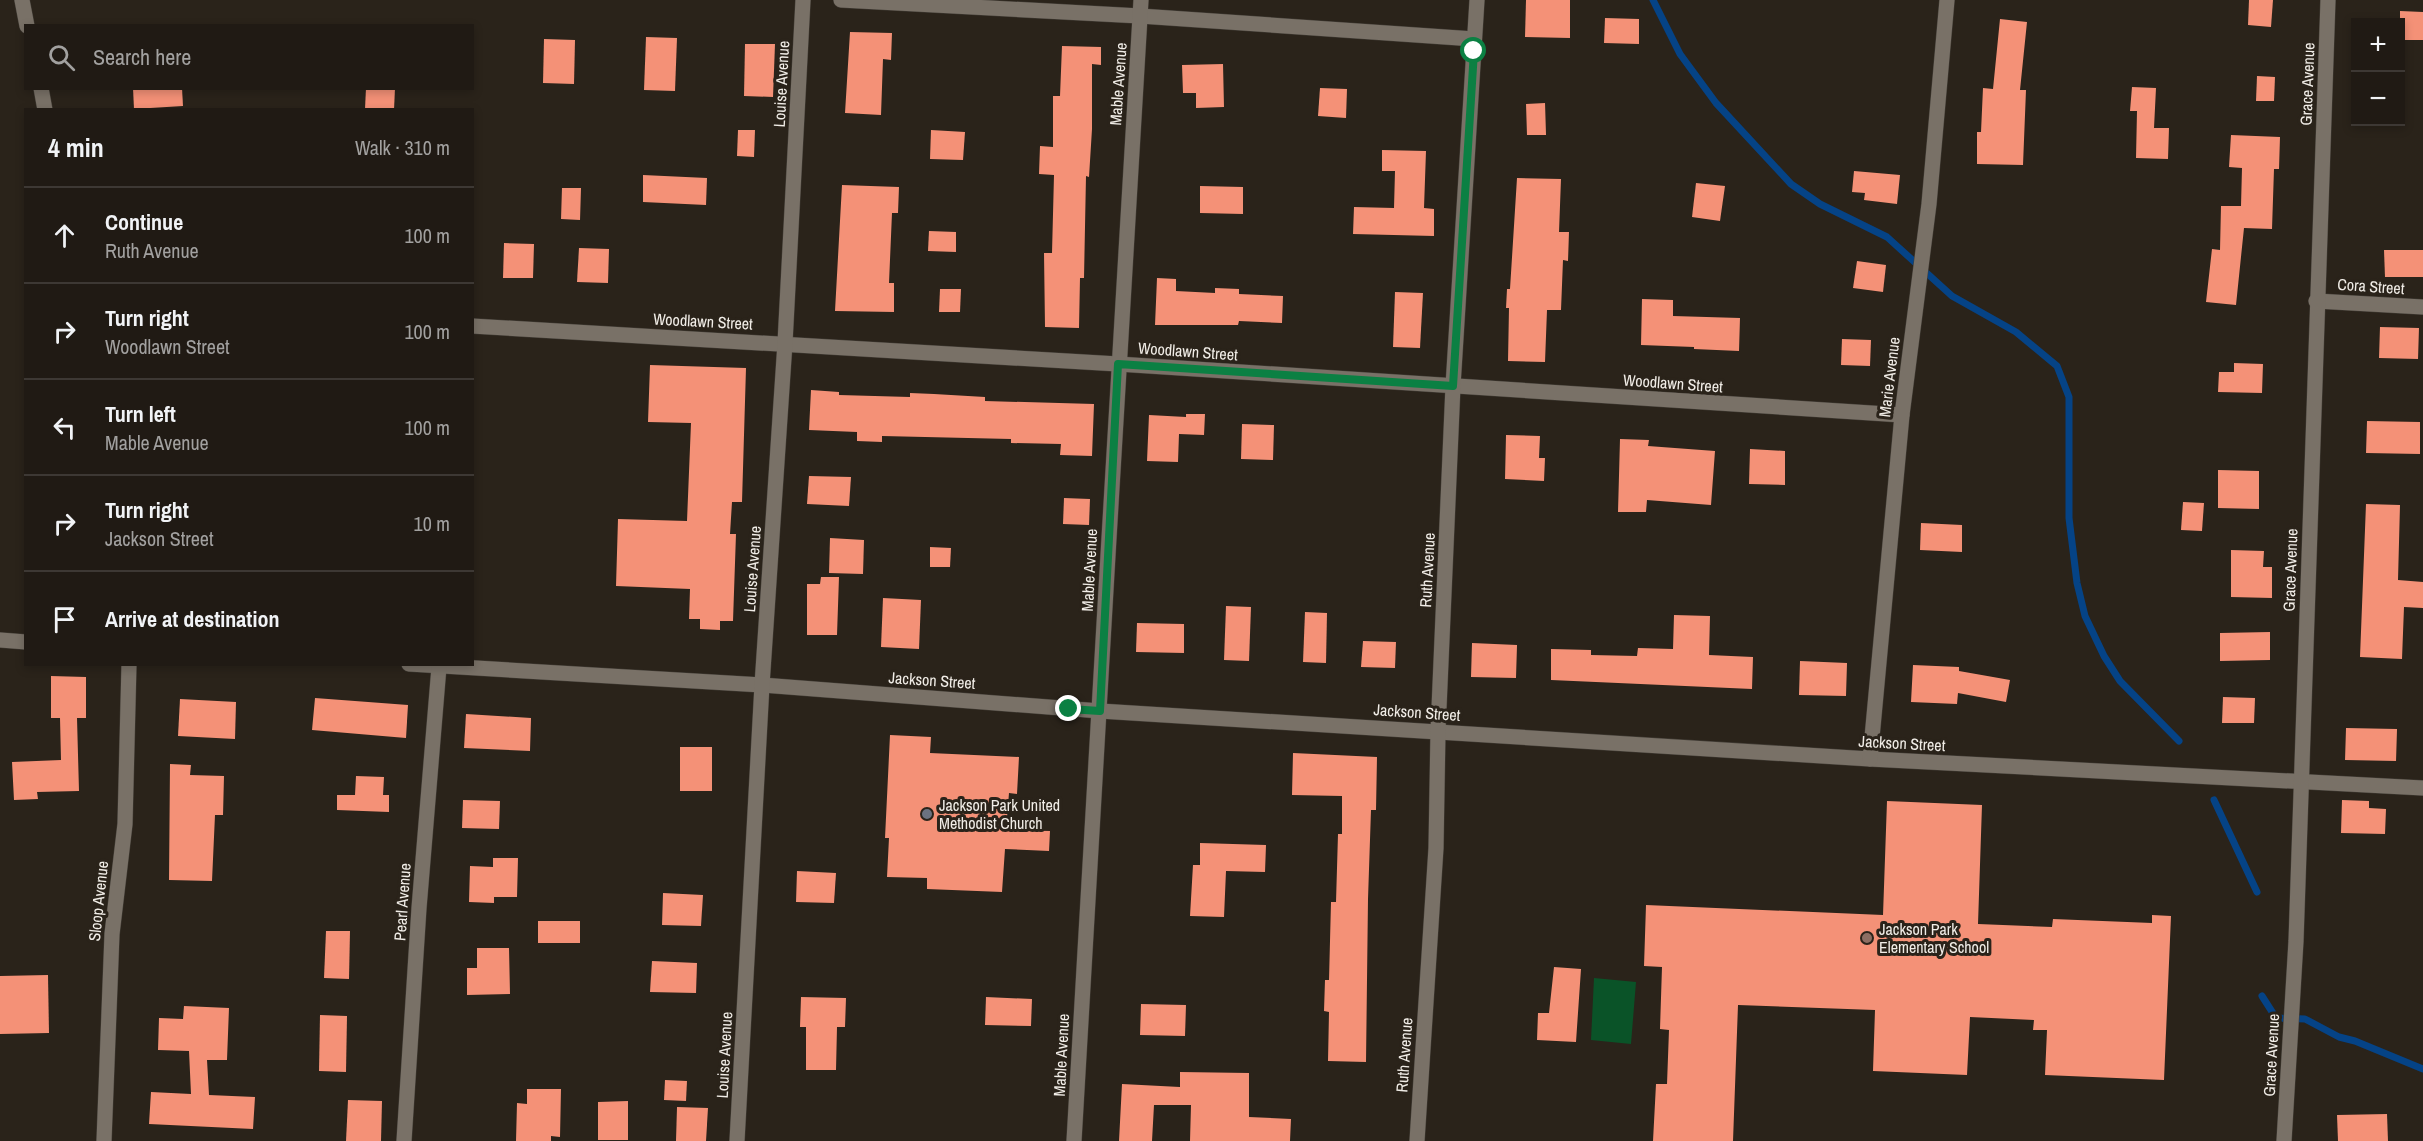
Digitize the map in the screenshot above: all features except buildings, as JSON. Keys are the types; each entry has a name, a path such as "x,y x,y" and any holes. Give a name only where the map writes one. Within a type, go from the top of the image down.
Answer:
{"street":[{"path":"22,0 27,24"},
{"name":"Louise Avenue","path":"737,1141 762,686 785,343 803,0"},
{"path":"841,0 1140,16 1474,39"},
{"name":"Mable Avenue","path":"1074,1141 1141,0"},
{"name":"Ruth Avenue","path":"1417,1141 1436,848 1438,731 1453,386 1477,0"},
{"name":"Marie Avenue","path":"1870,759 1902,416 1923,251 1947,0"},
{"name":"Grace Avenue","path":"2284,1141 2301,782 2328,0"},
{"path":"41,90 45,108"},
{"name":"Cora Street","path":"2316,301 2423,308"},
{"name":"Woodlawn Street","path":"474,326 785,343 1902,416"},
{"path":"0,640 24,642"},
{"name":"Sloop Avenue","path":"104,1141 111,934 125,824 129,666"},
{"name":"Jackson Street","path":"429,666 1870,759 2423,788"},
{"name":"Pearl Avenue","path":"404,1141 419,908 439,667"}],"green space":[{"path":"1594,978 1636,982 1631,1044 1591,1040"}],"waterway":[{"path":"1653,0 1680,54 1716,103 1791,184 1820,204 1887,237 1952,296 2016,332 2057,366 2069,397 2069,518 2077,583 2085,616 2104,656 2120,681 2179,741"},
{"path":"2214,800 2257,892"},
{"path":"2262,996 2276,1018 2305,1019 2339,1037 2355,1041 2423,1069"}],"place":[{"name":"Jackson Park United Methodist Church","path":"927,814"},
{"name":"Jackson Park Elementary School","path":"1867,938"}],"route":[{"path":"1069,709 1100,711 1118,364 1453,386 1474,51"}]}
